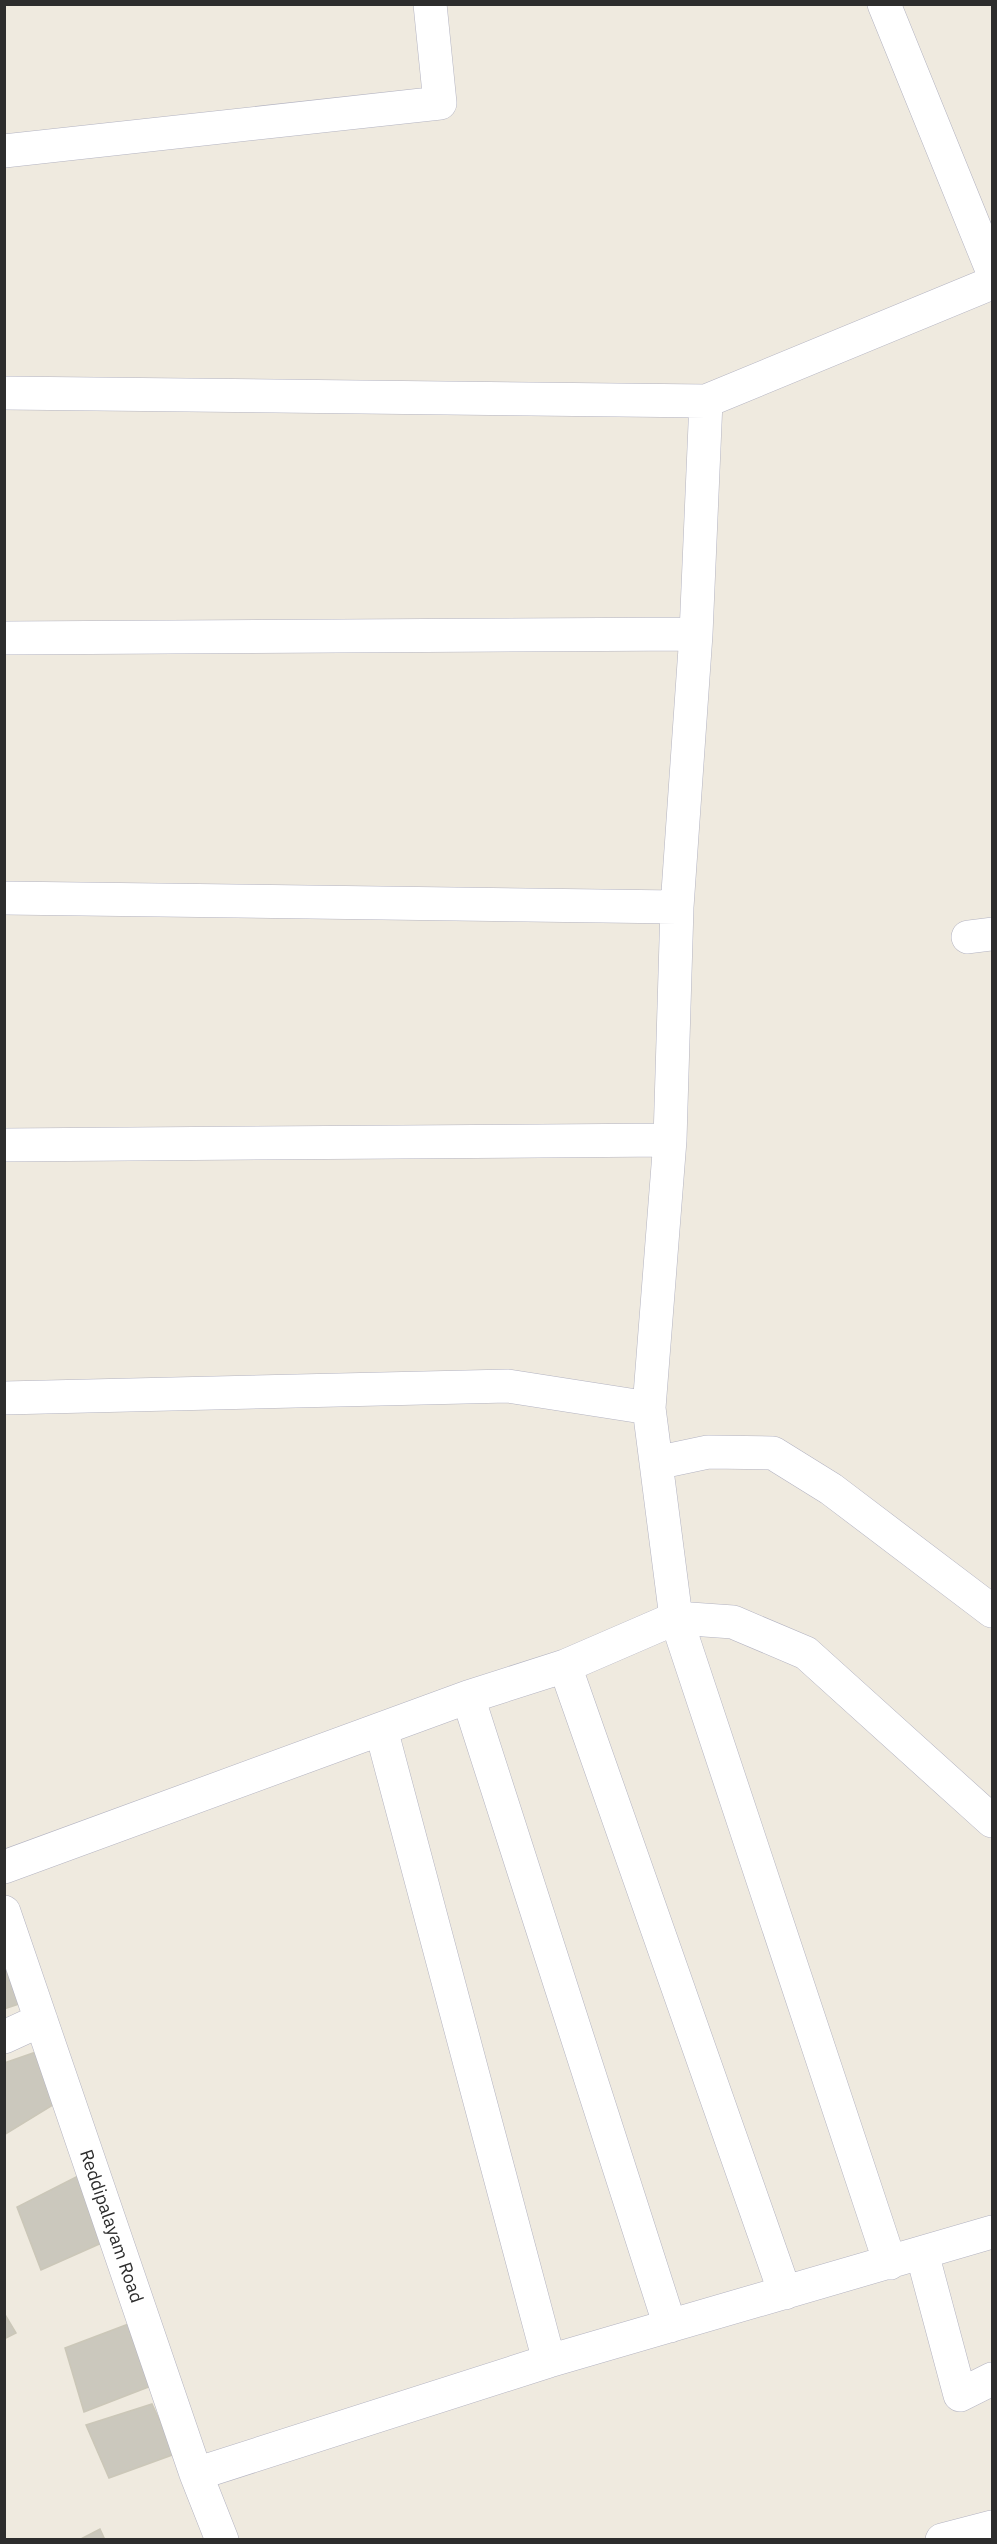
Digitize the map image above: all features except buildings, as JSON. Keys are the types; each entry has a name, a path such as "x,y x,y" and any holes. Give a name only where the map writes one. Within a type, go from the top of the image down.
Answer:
{"street":[{"path":"4,151 440,103 430,4"},
{"path":"884,4 993,270"},
{"path":"4,393 706,401 993,283"},
{"path":"706,401 696,634 677,907 670,1140 649,1408 676,1618 890,2263"},
{"path":"4,638 696,634"},
{"path":"4,898 677,907"},
{"path":"4,1145 670,1140"},
{"path":"4,1398 508,1386 649,1408"},
{"path":"656,1463 708,1452 773,1453 831,1489 993,1611"},
{"path":"4,1867 468,1697 565,1666 676,1618 733,1622 807,1653 993,1821"},
{"path":"565,1666 786,2293"},
{"path":"468,1697 670,2326"},
{"path":"381,1729 549,2361"},
{"name":"Reddipalayam Road","path":"4,1912 196,2474 222,2540"},
{"path":"4,2037 41,2020"},
{"path":"196,2474 549,2361 993,2232"},
{"path":"922,2253 960,2395 993,2379"},
{"path":"942,2540 993,2527"}]}
